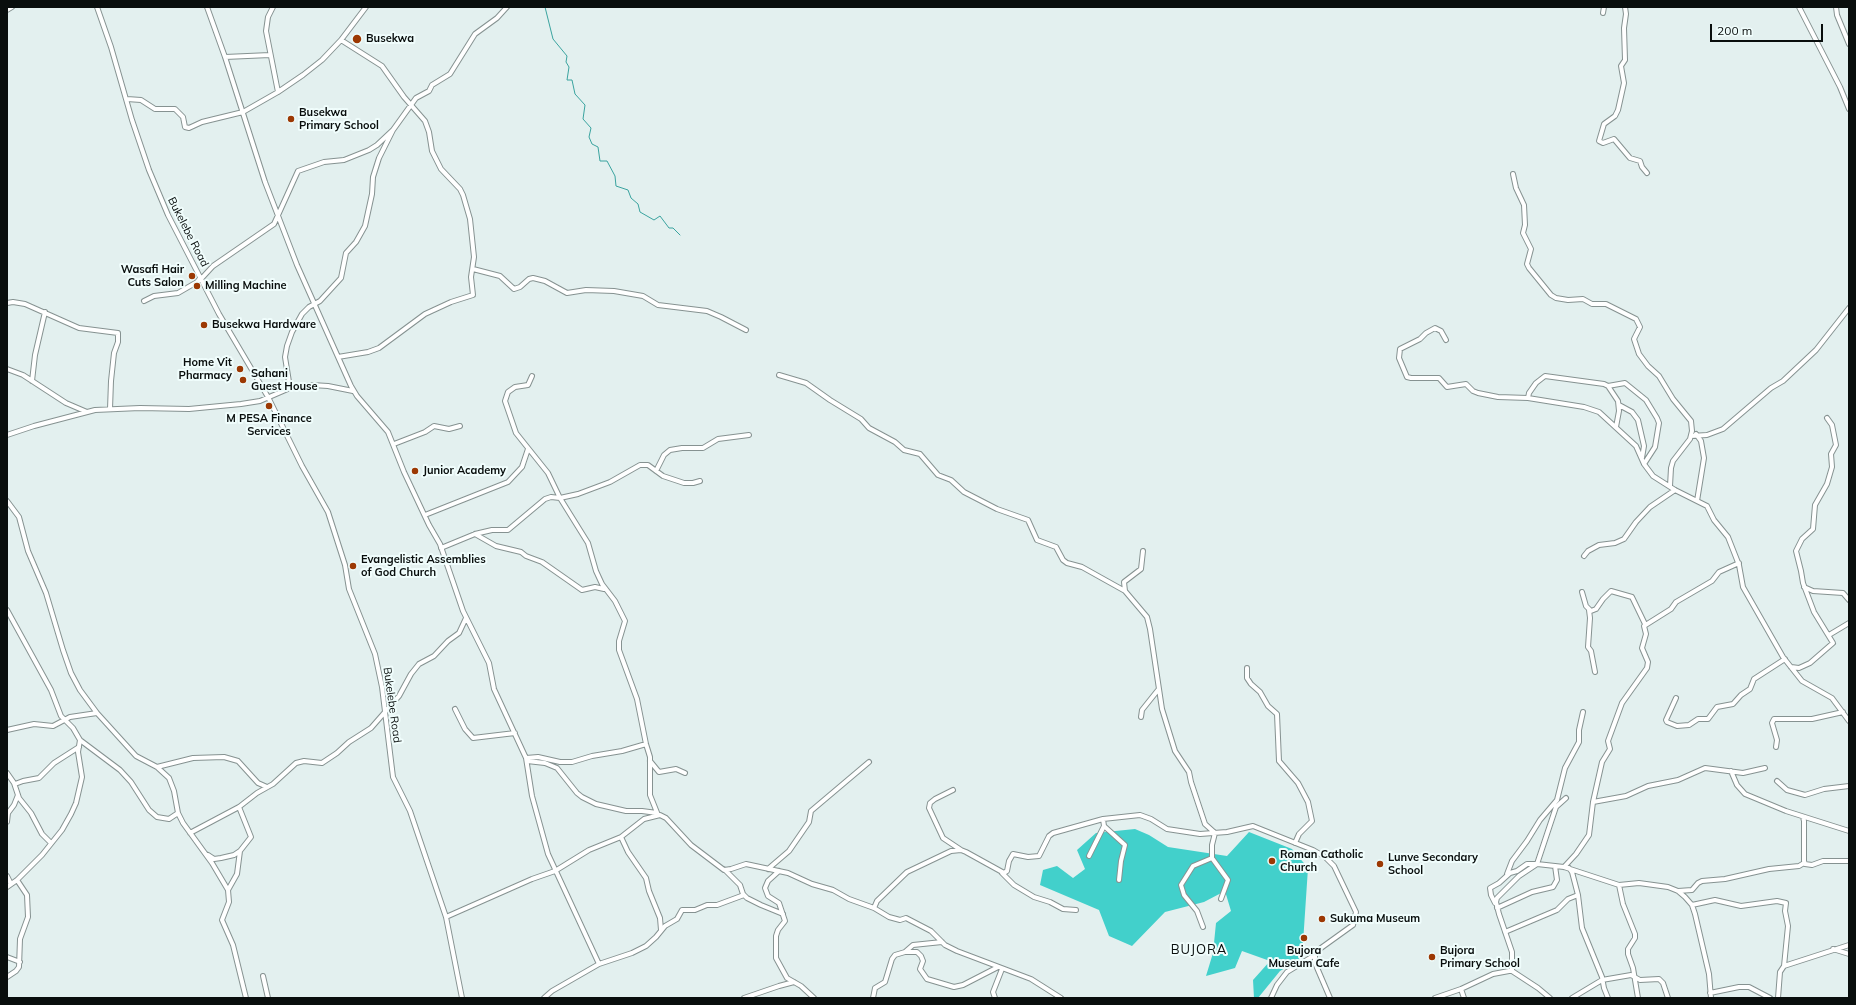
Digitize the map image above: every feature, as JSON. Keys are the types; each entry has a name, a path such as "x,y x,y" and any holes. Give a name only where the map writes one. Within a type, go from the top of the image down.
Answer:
{"street":[{"path":"7,10 12,7"},
{"name":"Bukelebe Road","path":"97,7 151,176 168,215 219,314 268,397 302,466 328,512 344,565 349,589 375,654 382,687 393,778 410,812 433,883 446,917 462,998"},
{"path":"207,7 226,57 242,112 262,165 266,182 314,304 353,391 384,427 394,444 404,472 441,548 466,618 486,657 494,689 527,759 532,796 548,854 599,964"},
{"path":"273,7 268,18 266,31 278,92"},
{"path":"127,99 141,100 155,109 175,109 183,117 185,127 189,128 202,122 242,112 278,92 303,75 342,40 366,7"},
{"path":"1603,13 1604,7"},
{"path":"1625,7 1624,60 1621,66 1624,83 1618,110 1615,116 1604,124 1599,141 1600,143 1603,143 1614,139 1630,158 1640,161 1642,167 1647,173"},
{"path":"1799,7 1840,87 1849,109"},
{"path":"1836,7 1837,15 1849,44"},
{"path":"290,388 286,361 287,346 297,321 306,310 320,301 341,278 346,253 356,242 365,226 372,194 372,179 379,156 393,130 416,98 429,91 432,85 450,74 474,34 497,18 504,8"},
{"path":"338,357 368,352 379,348 425,314 451,302 473,295 471,277 474,249 470,219 463,195 460,189 441,169 432,151 429,132 425,121 382,66 342,40"},
{"path":"226,57 270,55"},
{"path":"144,301 150,297 178,293 197,282 213,266 276,222 298,170 324,162 344,160 369,150 393,130"},
{"path":"1513,174 1516,188 1524,205 1525,225 1523,233 1530,249 1527,264 1551,295 1556,298 1568,300 1584,299 1592,304 1606,304 1637,320 1640,327 1634,339 1639,354 1659,376 1673,399 1690,418 1692,431 1694,435 1702,442 1704,458 1697,501"},
{"path":"473,269 500,276 514,289 520,287 528,280 533,278 545,281 567,293 586,290 614,291 643,296 658,305 696,309 713,313 746,330"},
{"path":"7,303 13,302 25,304 79,328 118,333 118,342 114,353 111,381 110,409"},
{"path":"1694,435 1707,435 1722,430 1771,388 1783,381 1816,350 1849,308"},
{"path":"32,381 34,355 45,312"},
{"path":"1446,340 1441,331 1435,328 1426,333 1420,339 1400,349 1399,358 1407,377 1438,378 1447,387 1466,384 1473,391 1478,393 1498,397 1528,398 1584,407 1603,414 1636,446 1643,462 1653,476 1675,490 1707,506 1714,520 1726,534 1739,563 1744,587 1790,667 1802,681 1832,698 1849,722"},
{"path":"7,369 23,375 66,403 87,412"},
{"path":"779,375 806,383 861,419 869,428 895,442 904,450 920,454 938,475 951,480 964,492 997,510 1028,520 1037,540 1056,547 1063,560 1067,563 1082,567 1125,591 1148,620 1158,690 1162,709 1175,751 1189,772 1205,824 1215,833"},
{"path":"532,376 528,384 512,388 504,399 515,430 528,449 534,453 548,472 560,498 588,542 596,571 605,589 615,601 625,621 619,641 619,650 638,699 650,761 649,789 658,814"},
{"path":"1528,398 1529,393 1536,383 1545,376 1566,380 1598,383 1608,386 1625,383 1646,400 1659,423 1654,450 1643,462"},
{"path":"7,435 87,412 110,409 199,409 248,403 290,388 319,385 353,391"},
{"path":"1608,386 1619,405 1632,412 1638,420 1644,446 1643,462"},
{"path":"1616,427 1619,405"},
{"path":"1790,667 1797,668 1808,664 1832,645 1832,641 1816,615 1804,587 1796,550 1802,539 1812,531 1815,505 1822,496 1833,462 1831,454 1836,445 1832,425 1827,418"},
{"path":"394,444 436,426 449,429 460,426"},
{"path":"656,471 664,455 670,450 682,448 703,448 718,439 749,435"},
{"path":"1670,486 1673,461 1694,435"},
{"path":"425,515 508,482 522,467 528,449"},
{"path":"441,548 475,534 492,530 508,530 543,501 551,498 560,498 610,482 640,465 648,466 663,476 684,483 700,481"},
{"path":"1584,556 1588,551 1599,545 1615,543 1624,539 1636,522 1650,507 1675,490"},
{"path":"7,501 18,517 28,551 46,593 71,673 97,713 136,756 157,767 166,774 171,782 177,801 178,813 183,823 206,854 228,890 229,902 222,920 233,945 247,998"},
{"path":"475,534 496,546 521,552 525,556 542,562 582,590 595,586 605,589"},
{"path":"1125,591 1124,582 1141,569 1143,552"},
{"path":"1564,867 1588,838 1592,822 1593,802 1602,762 1610,749 1608,741 1622,703 1647,668 1648,662 1642,648 1646,634 1643,628 1646,624 1671,609 1676,602 1712,581 1721,571 1739,563"},
{"path":"1804,587 1813,591 1843,593 1849,600"},
{"path":"1589,610 1596,609 1610,592 1614,591 1633,598 1646,624"},
{"path":"1582,592 1589,610 1590,618 1588,647 1592,652 1596,672"},
{"path":"7,610 51,690 64,721 72,728 80,740 125,775 149,810 157,817 169,819 178,813"},
{"path":"190,833 239,807 256,793 274,784 298,762 304,761 322,763 337,753 349,742 371,728 399,696 411,674 419,664 434,656 448,641 459,633 466,618"},
{"path":"1829,635 1849,623"},
{"path":"1676,698 1666,718 1667,722 1676,726 1689,725 1698,719 1708,719 1715,708 1733,704 1741,695 1750,689 1754,678 1785,659"},
{"path":"1247,668 1248,679 1260,692 1269,707 1277,714 1279,760 1298,782 1308,802 1312,821 1309,826 1299,834 1295,843"},
{"path":"1141,717 1142,710 1158,690"},
{"path":"455,709 465,729 473,738 515,733"},
{"path":"1512,971 1513,957 1497,906 1489,889 1500,883 1507,874 1512,861 1540,820 1556,801 1565,768 1579,742 1579,730 1583,712"},
{"path":"1776,747 1777,740 1772,723 1774,719 1812,719 1843,712"},
{"path":"7,730 34,724 50,726 70,717 97,713"},
{"path":"7,876 9,885 17,880 42,855 65,825 76,803 82,774 78,755 80,740"},
{"path":"527,759 538,757 560,762 572,762 646,744"},
{"path":"15,784 23,780 39,778 54,763 79,747"},
{"path":"157,767 193,758 224,757 238,761 258,783 268,787"},
{"path":"527,759 558,768 577,793 596,804 626,812 642,811 658,814 666,818 687,842 713,863 726,870 740,885 744,895 756,903 783,914"},
{"path":"650,761 654,768 659,772 676,769 685,773"},
{"path":"768,868 789,851 809,822 811,811 869,762"},
{"path":"1593,802 1626,796 1648,786 1678,780 1705,768 1743,773 1765,768"},
{"path":"1731,771 1737,785 1745,794 1803,817 1818,820 1849,831"},
{"path":"7,772 15,784 18,795 31,813 42,834 51,843"},
{"path":"1777,781 1787,790 1805,795 1824,789 1849,786"},
{"path":"952,790 935,799 930,803 929,808 943,838 1002,873 1014,885 1034,897 1050,902 1063,909 1076,910"},
{"path":"7,822 8,813 18,795"},
{"path":"1497,906 1497,898 1516,878 1537,864 1556,807 1566,798"},
{"path":"206,854 214,858 234,855 240,851 251,837 239,807"},
{"path":"446,917 532,879 555,871 589,850 621,837 640,822 658,814"},
{"path":"1002,873 1007,871 1013,854 1028,857 1039,856 1049,836 1053,833 1103,819 1136,814 1151,819 1164,828 1170,830 1200,834 1215,833 1253,826 1313,850 1331,863 1356,915 1353,926 1321,948 1315,956 1287,972 1277,985 1271,998"},
{"path":"1803,817 1804,863"},
{"path":"1089,856 1104,826 1103,819"},
{"path":"1104,826 1125,845 1121,861 1119,880"},
{"path":"1215,833 1212,845 1212,858 1228,880 1221,899"},
{"path":"621,837 629,853 646,878 649,891 660,918 661,930"},
{"path":"874,908 878,901 911,869 947,852 961,850"},
{"path":"228,890 237,874 240,851"},
{"path":"1203,927 1195,908 1184,894 1181,883 1193,866 1212,858"},
{"path":"1678,891 1692,890 1702,881 1725,879 1769,869 1799,866 1804,863 1809,865 1823,861 1849,861"},
{"path":"726,870 746,864 768,868 829,889 849,899 874,908 889,917 900,920 906,918 926,928 942,942 957,951 1031,979 1061,998"},
{"path":"1507,874 1526,865 1537,864 1569,868 1619,886 1639,883 1668,887 1678,891 1692,905 1709,974 1711,998"},
{"path":"1497,906 1532,892 1553,887 1557,880 1555,866"},
{"path":"1569,868 1572,872 1578,895 1582,928 1608,998"},
{"path":"779,871 768,881 765,888 768,896 779,903 785,923 776,933 775,954 779,967 787,978 814,998"},
{"path":"7,977 18,969 20,962 20,939 27,920 28,902 26,892 17,880"},
{"path":"1619,886 1623,904 1635,934 1635,938 1628,950 1638,998"},
{"path":"544,998 552,991 599,964 632,953 646,946 661,930 677,919 683,910 695,910 707,905 717,905 744,895"},
{"path":"1505,932 1557,910 1568,899 1578,895"},
{"path":"1692,905 1715,900 1741,906 1777,902 1786,904 1788,926 1784,966 1780,972 1778,998"},
{"path":"905,952 912,946 942,942"},
{"path":"1784,966 1849,945"},
{"path":"1833,949 1849,954"},
{"path":"873,998 875,988 885,982 894,956 905,952 918,952 923,961 920,968 927,979 954,987 963,986 1000,968"},
{"path":"1315,956 1316,966 1330,998"},
{"path":"7,957 20,962"},
{"path":"995,998 993,992 1000,968"},
{"path":"1435,998 1461,989 1493,974 1512,971 1538,988 1550,998"},
{"path":"1572,998 1602,980 1629,975 1640,980 1659,979 1663,983 1668,998"},
{"path":"263,976 268,998"},
{"path":"744,998 794,982"},
{"path":"1710,993 1746,987 1753,988 1770,998"},
{"path":"1461,989 1464,998"}],"shaded area":[{"path":"1135,829 1149,835 1168,847 1227,856 1249,832 1292,849 1308,868 1302,958 1280,971 1258,998 1254,998 1253,980 1270,961 1242,951 1235,968 1206,976 1213,953 1216,923 1231,911 1225,891 1204,902 1165,912 1132,946 1109,936 1099,910 1040,885 1043,870 1057,866 1073,878 1085,869 1077,850 1096,833"}],"waterway":[{"path":"545,7 553,39 567,56 566,62 569,67 567,80 572,80 575,94 585,105 583,119 591,128 589,137 592,144 598,147 600,161 607,161 615,176 616,186 628,190 631,198 638,204 640,212 654,220 660,216 669,228 673,228 680,235"}],"place":[{"name":"Busekwa","path":"357,39"},
{"name":"Busekwa Primary School","path":"291,119"},
{"name":"Wasafi Hair Cuts Salon","path":"192,276"},
{"name":"Milling Machine","path":"197,286"},
{"name":"Busekwa Hardware","path":"204,325"},
{"name":"Home Vit Pharmacy","path":"240,369"},
{"name":"Sahani Guest House","path":"243,380"},
{"name":"M PESA Finance Services","path":"269,406"},
{"name":"Junior Academy","path":"415,471"},
{"name":"Evangelistic Assemblies of God Church","path":"353,566"},
{"name":"Roman Catholic Church","path":"1272,861"},
{"name":"Lunve Secondary School","path":"1380,864"},
{"name":"Sukuma Museum","path":"1322,919"},
{"name":"Bujora Museum Cafe","path":"1304,938"},
{"name":"Bujora Primary School","path":"1432,957"}],"district":[{"name":"BUJORA","path":"1199,950"}]}
